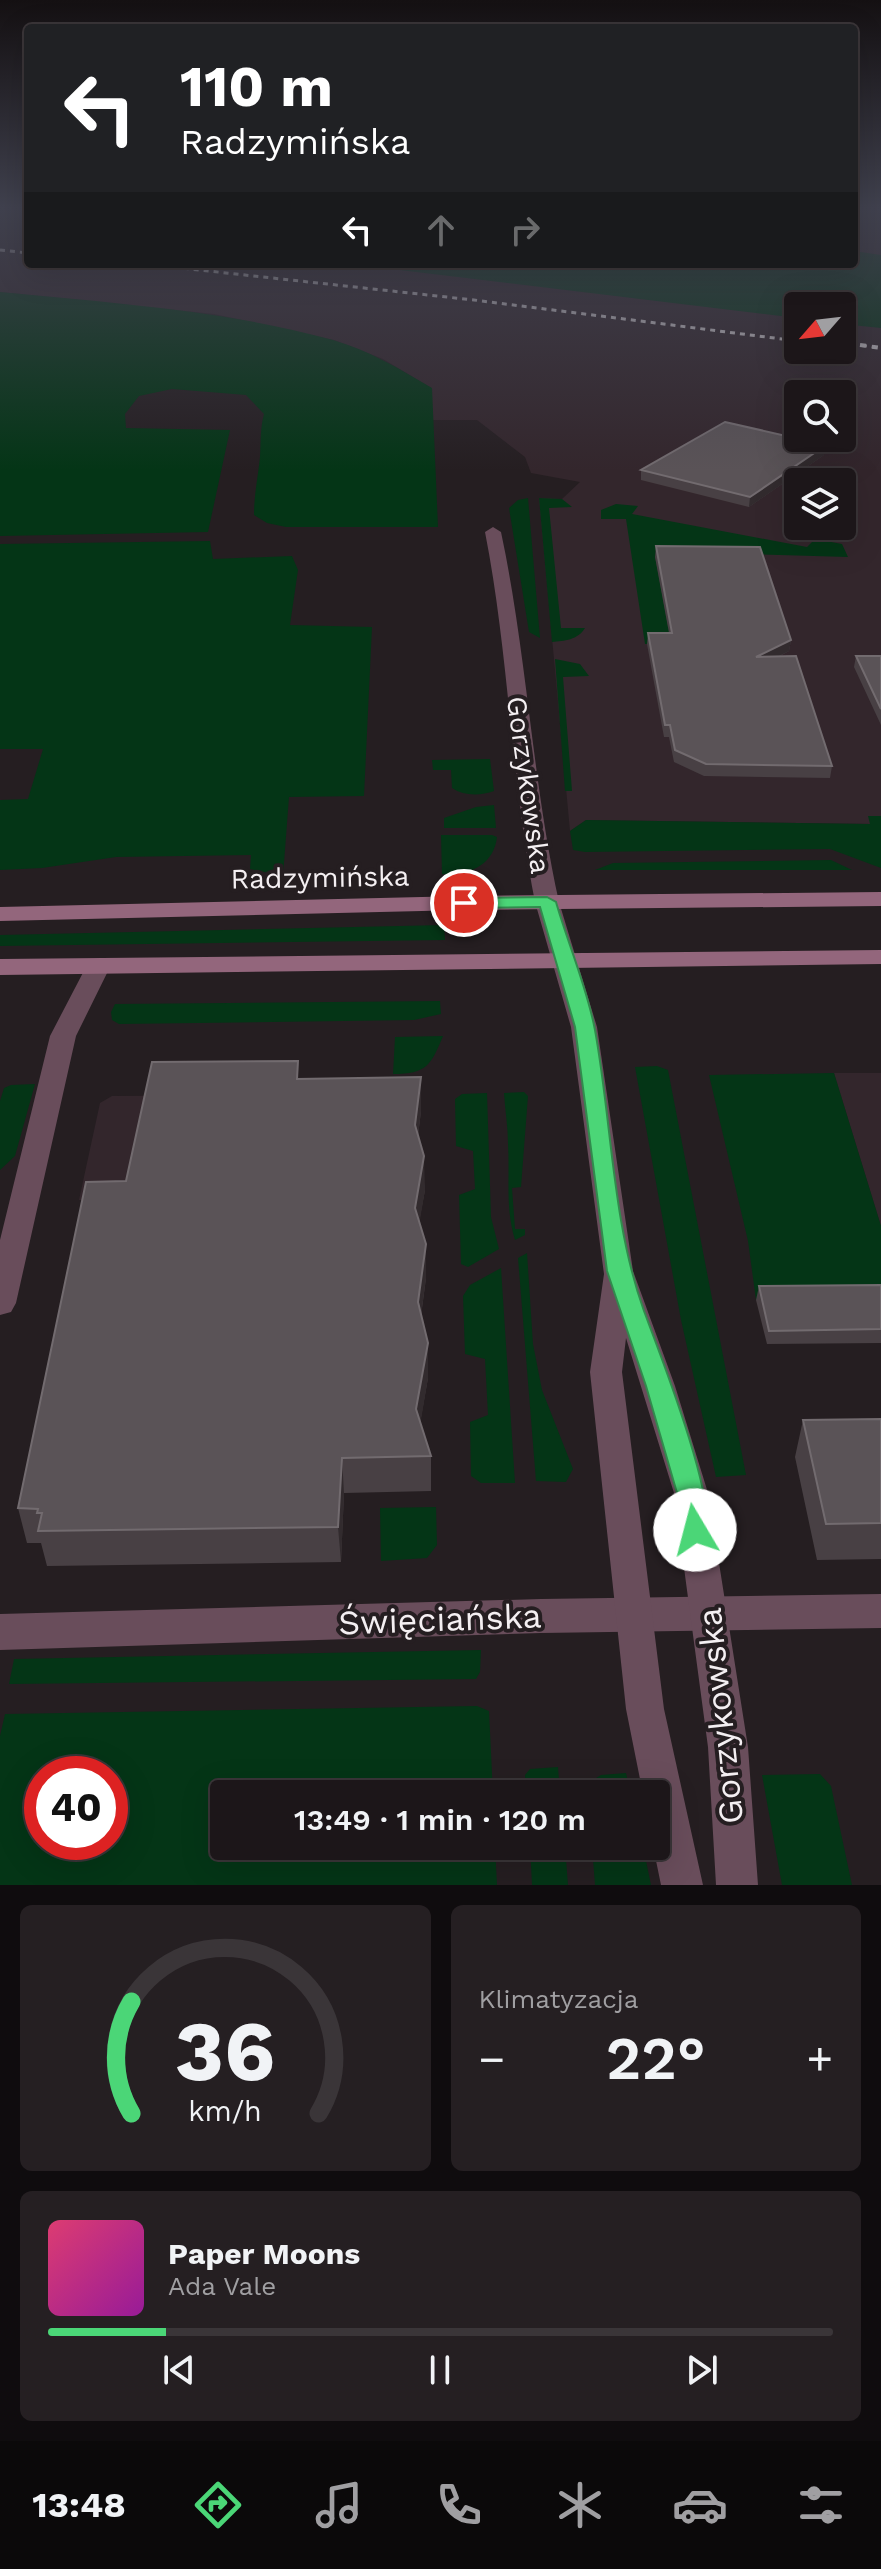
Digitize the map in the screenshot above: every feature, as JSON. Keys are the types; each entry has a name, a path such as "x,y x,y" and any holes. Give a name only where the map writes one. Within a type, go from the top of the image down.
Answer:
{"main road":[{"name":"Radzymińska","path":"0,914 547,902 881,899"},
{"path":"0,967 881,957"}],"street":[{"name":"Gorzykowska","path":"493,532 507,597 533,843 584,1027 618,1271 659,1386 691,1493 728,1747 737,1885"},
{"path":"0,1303 63,1036 99,965"},
{"name":"Gorzykowska","path":"618,1271 606,1372 651,1748 682,1885"},
{"name":"Święciańska","path":"0,1632 636,1614 881,1611"}],"shaded area":[{"path":"29,295 784,295 784,364 856,364 856,295 881,295 881,816 869,816 871,824 586,820 570,831 539,498 562,499 580,482 531,473 525,457 477,420 432,420 431,388 383,359 334,340 214,314"},
{"path":"834,1073 881,1073 881,1226"},
{"path":"313,1095 307,1199 79,1200 100,1103 112,1096"}],"green space":[{"path":"0,295 29,295 168,309 251,321 359,349 432,388 438,527 286,527 267,523 254,515 264,414 246,395 172,389 139,396 125,414 126,428 230,430 208,532 0,536"},
{"path":"607,295 784,295 784,316"},
{"path":"856,295 881,295 881,328 856,325"},
{"path":"528,498 540,638 529,632 509,508 518,500"},
{"path":"539,498 562,499 572,507 549,508 561,628 585,628 575,637 552,642"},
{"path":"616,504 638,506 632,514 807,547 814,540 842,544 848,557 746,554 655,556 668,626 690,644 645,644 626,519 601,519 601,510"},
{"path":"210,541 213,559 292,556 298,570 290,625 372,627 364,796 289,797 283,876 250,869 251,855 116,857 42,868 0,870 0,800 28,799 43,749 0,749 0,544"},
{"path":"555,659 580,664 589,676 563,677 572,791 565,791"},
{"path":"490,759 494,791 483,794 457,791 452,788 451,770 433,770 432,760"},
{"path":"494,805 496,828 444,828 444,818 476,807"},
{"path":"868,816 881,816 881,868 830,849 585,852 573,850 570,831 586,820 870,824"},
{"path":"441,835 497,837 491,855 478,867 462,873 442,874"},
{"path":"831,860 852,870 595,870 613,863"},
{"path":"444,925 445,940 0,946 0,935"},
{"path":"440,1001 441,1014 414,1020 119,1024 112,1020 111,1012 115,1004"},
{"path":"443,1036 431,1061 421,1070 393,1074 395,1037"},
{"path":"657,1066 668,1070 746,1475 716,1477 681,1320 635,1067"},
{"path":"834,1073 881,1226 881,1299 756,1300 748,1241 709,1075"},
{"path":"35,1084 15,1156 0,1170 0,1101 4,1088"},
{"path":"524,1092 528,1096 521,1187 512,1188 515,1229 525,1229 525,1235 515,1240 509,1204 504,1093"},
{"path":"487,1093 491,1217 499,1249 468,1267 461,1264 459,1195 475,1189 473,1151 456,1146 455,1099 462,1094"},
{"path":"527,1253 533,1344 542,1390 573,1469 566,1482 536,1481 518,1258"},
{"path":"501,1268 515,1483 481,1483 471,1476 470,1422 488,1415 485,1359 465,1354 463,1296 470,1285"},
{"path":"436,1507 437,1545 427,1558 381,1561 380,1508"},
{"path":"481,1650 480,1672 476,1679 9,1684 14,1659"},
{"path":"477,1706 489,1711 492,1780 210,1780 210,1860 496,1860 497,1885 0,1885 0,1736 5,1714"},
{"path":"558,1767 559,1780 525,1780 530,1769"},
{"path":"626,1773 628,1780 593,1780 601,1775"},
{"path":"820,1774 831,1786 852,1885 782,1885 762,1775"},
{"path":"531,1860 566,1860 568,1885 532,1885"},
{"path":"593,1860 646,1860 651,1885 595,1885"}],"building":[{"path":"725,422 784,435 784,452 816,452 792,468 784,468 784,474 750,497 641,470"},
{"path":"656,546 760,547 791,640 756,657 796,656 832,766 706,764 675,750 670,725 665,725 648,633 672,633"},
{"path":"856,656 881,656 881,709"},
{"path":"298,1061 297,1079 421,1077 415,1125 424,1156 415,1208 426,1244 418,1302 428,1343 416,1409 431,1456 342,1458 338,1527 38,1531 42,1513 37,1513 38,1509 18,1508 86,1182 126,1181 152,1062"},
{"path":"881,1285 881,1329 769,1331 759,1286"},
{"path":"881,1419 881,1523 826,1524 803,1420"}],"railway":[{"path":"428,295 784,339"},
{"path":"856,345 868,346"},
{"path":"860,345 868,346"},
{"path":"868,346 875,347"},
{"path":"868,346 881,348"}],"route":[{"path":"464,903 547,902 584,1027 618,1271 659,1386 691,1493 695,1530"}]}
